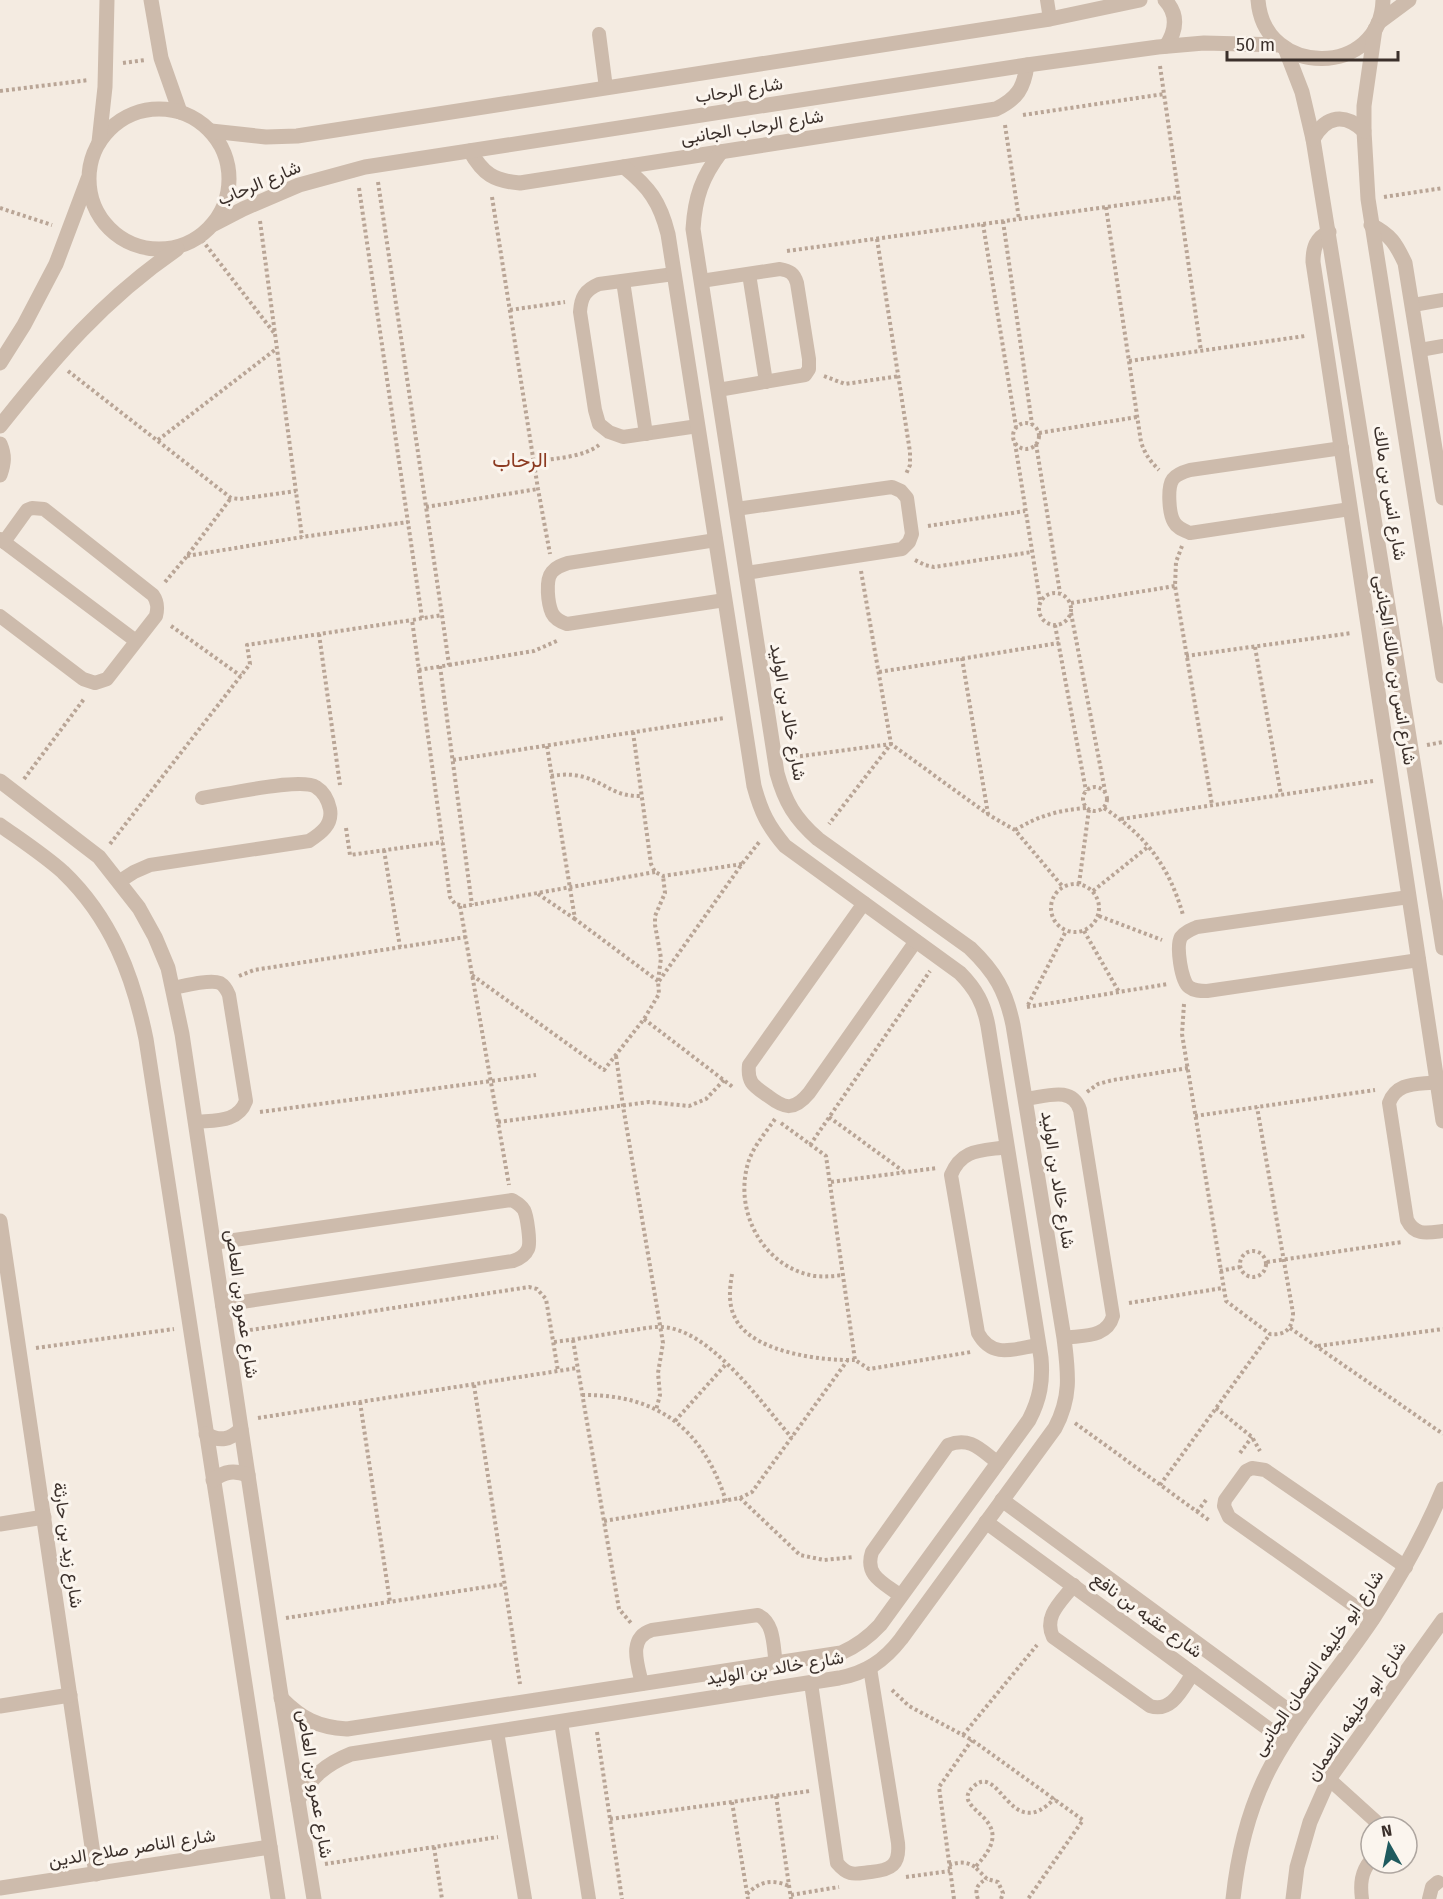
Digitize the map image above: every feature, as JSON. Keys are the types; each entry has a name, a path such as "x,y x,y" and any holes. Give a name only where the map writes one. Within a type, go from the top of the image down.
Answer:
{"street":[{"path":"99,142 106,71 107,0"},
{"path":"151,0 161,58 180,112"},
{"name":"شارع الرحاب","path":"211,131 266,138 297,136 1050,19 1140,0"},
{"path":"1162,47 1173,36 1176,24 1174,12 1165,0"},
{"name":"شارع انس بن مالك","path":"1258,0 1262,18 1269,33 1283,47 1302,92 1313,139 1443,948"},
{"name":"شارع انس بن مالك","path":"1383,0 1366,80 1364,131 1368,199 1443,676"},
{"path":"1283,47 1300,56 1317,60 1350,53 1364,42 1376,26 1409,0"},
{"name":"شارع الرحاب","path":"214,224 299,185 376,165 1027,65 1162,47 1223,43 1283,47"},
{"path":"1004,112 1026,79 1027,65"},
{"path":"0,363 41,294 69,232 88,179 91,160 99,142 111,128 126,117 143,111 161,109 180,112 196,119 211,131 222,147 229,166 230,187 225,206 214,224 200,237 155,264 121,291 81,329 54,359 0,426"},
{"name":"شارع الرحاب الجانبى","path":"489,175 504,182 520,183 996,109 1004,112"},
{"path":"1313,139 1318,129 1336,119 1356,124 1364,131"},
{"path":"470,151 477,164 489,175"},
{"name":"شارع خالد بن الوليد","path":"298,1800 307,1784 320,1771 334,1761 351,1754 811,1683 855,1675 873,1666 890,1653 1063,1414 1069,1372 1064,1338 1010,1010 999,982 987,964 970,948 803,826 791,810 782,792 775,760 693,229 694,208 700,188 709,168 721,152"},
{"name":"شارع خالد بن الوليد","path":"282,1698 294,1711 310,1721 328,1728 347,1729 841,1653 869,1637 901,1596 1029,1420 1037,1406 1041,1390 1042,1374 1018,1215 985,1011 979,996 971,984 939,958 785,846 770,829 760,808 754,786 668,234 653,196 640,180 624,167"},
{"path":"88,179 93,205 98,213 108,228 129,244 156,250 182,246"},
{"path":"1371,225 1383,231 1396,244 1405,263 1443,498"},
{"name":"شارع انس بن مالك الجانبى","path":"1329,232 1321,236 1313,253 1443,1121"},
{"path":"0,444 4,454 4,465 0,475"},
{"path":"705,473 730,470"},
{"name":"شارع عمرو بن العاص","path":"0,781 99,857 139,908 168,968 195,1122 314,1899"},
{"path":"0,825 62,872 88,900 109,931 126,965 139,1003 278,1899"},
{"path":"916,941 932,921"},
{"path":"1018,1215 1044,1212"},
{"name":"شارع زيد بن حارثة","path":"0,1221 3,1264 19,1350 96,1874"},
{"path":"206,1434 214,1439 224,1439 234,1436 240,1425"},
{"path":"213,1480 220,1474 229,1472 248,1475"},
{"name":"شارع ابو خليفه النعمان الجانبى","path":"1233,1899 1241,1847 1263,1783 1300,1719 1373,1619 1406,1567 1443,1489"},
{"name":"شارع عقبه بن نافع","path":"1002,1500 1300,1719"},
{"path":"0,1524 44,1517"},
{"name":"شارع عقبه بن نافع","path":"986,1522 1286,1741"},
{"name":"شارع ابو خليفه النعمان","path":"1293,1899 1297,1867 1310,1822 1329,1779 1443,1620"},
{"path":"0,1706 70,1695"},
{"name":"شارع الناصر صلاح الدين","path":"0,1888 270,1846"}],"lane":[{"path":"1047,0 1050,19"},
{"path":"599,34 606,88"},
{"path":"701,282 780,269 788,270 794,275 799,294 809,369 805,375 718,390"},
{"path":"674,274 599,284 588,289 581,299 580,312 595,410 599,424 609,432 623,437 698,426"},
{"path":"749,274 766,382"},
{"path":"623,281 646,434"},
{"path":"1413,305 1443,300"},
{"path":"1420,350 1443,346"},
{"path":"1342,448 1190,470 1180,473 1171,481 1168,490 1173,522 1180,529 1190,533 1350,509"},
{"path":"736,509 892,487 901,491 907,498 912,534 909,542 902,549 746,573"},
{"path":"0,616 83,679 95,683 107,679 156,616 158,605 153,595 44,509 27,510 2,541 136,641"},
{"path":"716,540 558,566 551,573 547,582 551,612 558,620 567,624 725,600"},
{"path":"120,881 150,866 309,841 324,831 331,815 327,798 314,785 297,783 202,798"},
{"path":"1409,897 1197,927 1181,937 1178,946 1186,984 1198,991 1419,960"},
{"path":"864,903 749,1065 748,1074 752,1084 780,1105 792,1107 802,1102 809,1094 916,941"},
{"path":"173,988 212,982 219,983 226,988 229,995 246,1101 244,1109 231,1119 195,1122"},
{"path":"1437,1082 1404,1086 1392,1095 1389,1103 1407,1220 1410,1227 1417,1232 1425,1234 1443,1231"},
{"path":"1025,1100 1062,1094 1071,1096 1078,1102 1113,1316 1106,1330 1064,1338"},
{"path":"1007,1147 970,1153 954,1166 951,1175 978,1333 983,1342 993,1349 1004,1350 1038,1345"},
{"path":"213,1244 512,1200 524,1210 530,1243 521,1258 513,1261 222,1305"},
{"path":"901,1596 876,1578 869,1561 872,1552 948,1445 964,1441 972,1443 998,1463"},
{"path":"1373,1619 1229,1517 1224,1506 1225,1500 1246,1471 1252,1468 1265,1470 1406,1567"},
{"path":"1074,1585 1051,1615 1049,1630 1053,1638 1150,1706 1158,1708 1166,1707 1173,1702 1194,1673"},
{"path":"642,1684 636,1645 644,1632 758,1615 769,1623 776,1664"},
{"path":"811,1683 837,1863 843,1870 852,1874 886,1870 895,1864 899,1853 873,1666"},
{"path":"561,1722 589,1899"},
{"path":"497,1732 525,1899"},
{"path":"1329,1779 1369,1815"},
{"path":"1362,1875 1362,1899"},
{"path":"1429,1899 1432,1887 1438,1882"}],"path":[{"path":"1162,47 1164,94 1200,351"},
{"path":"0,91 161,58"},
{"path":"1019,219 1004,112 1164,94"},
{"path":"376,165 449,665"},
{"path":"356,169 422,618"},
{"path":"489,175 548,550 558,566"},
{"path":"1368,199 1443,188"},
{"path":"776,253 1179,197"},
{"path":"258,202 302,537"},
{"path":"1106,207 1128,361 1144,452 1171,481"},
{"path":"0,208 69,232"},
{"path":"1003,221 1032,424"},
{"path":"983,224 1016,427"},
{"path":"200,237 275,334"},
{"path":"877,239 910,452 910,465 902,479 892,487"},
{"path":"510,310 581,299"},
{"path":"1128,361 1324,333"},
{"path":"158,440 277,348"},
{"path":"54,359 231,498 240,499 296,491"},
{"path":"809,369 845,384 900,376"},
{"path":"1039,433 1137,417"},
{"path":"1060,593 1036,444 1039,433 1032,424 1020,423 1012,435 1040,601 1038,609 1040,618 1047,624 1055,625 1068,619 1071,613"},
{"path":"534,462 592,450 609,432"},
{"path":"1015,443 1026,449 1036,444"},
{"path":"426,507 538,489"},
{"path":"153,595 187,556 231,498"},
{"path":"911,529 1025,511"},
{"path":"187,556 408,522"},
{"path":"1190,533 1176,562 1174,586 1212,805"},
{"path":"902,549 916,561 934,567 1032,552"},
{"path":"818,838 891,744 859,555"},
{"path":"1071,603 1174,586"},
{"path":"1015,830 1032,819 1050,813 1087,808 1096,811 1104,807 1107,800 1071,603 1067,597 1053,592 1045,595 1040,601"},
{"path":"99,857 241,676 250,663 247,645 442,615"},
{"path":"156,616 241,676"},
{"path":"412,620 450,897 455,904 472,905 656,872"},
{"path":"418,670 534,651 559,640 577,623"},
{"path":"1055,625 1086,791"},
{"path":"1186,656 1369,631"},
{"path":"319,634 340,785"},
{"path":"879,672 1059,643"},
{"path":"1255,647 1281,795"},
{"path":"962,658 989,815"},
{"path":"440,666 472,905"},
{"path":"15,792 95,683"},
{"path":"453,760 743,715"},
{"path":"633,732 651,864 656,872 663,876 742,864"},
{"path":"775,760 891,744 989,815 1015,830 1063,887"},
{"path":"547,746 575,919"},
{"path":"551,776 574,775 596,782 617,793 642,796"},
{"path":"1121,819 1392,779"},
{"path":"1079,884 1087,808 1083,802 1083,796 1092,787 1099,787 1105,791"},
{"path":"1104,807 1121,819 1149,846 1166,871 1188,931"},
{"path":"345,820 350,855 443,842"},
{"path":"658,981 770,829"},
{"path":"1092,891 1149,846"},
{"path":"384,850 400,947"},
{"path":"472,975 604,1070 644,1019 659,994 661,958 655,925 665,893 663,876"},
{"path":"1079,884 1092,891 1098,898 1099,915 1093,925 1084,931 1075,933 1066,931 1057,924 1052,915 1051,904 1055,894 1063,887 1079,884"},
{"path":"537,893 658,981"},
{"path":"460,906 512,1200"},
{"path":"1099,915 1178,946"},
{"path":"1026,1007 1066,931"},
{"path":"1084,931 1119,992"},
{"path":"226,988 240,976 254,970 466,937"},
{"path":"810,1145 939,958"},
{"path":"1010,1010 1119,992 1186,984 1182,1034 1226,1301 1270,1334 1277,1335 1290,1328 1293,1313 1257,1107"},
{"path":"644,1019 741,1093"},
{"path":"616,1056 622,1106 663,1343 658,1373 660,1395 656,1410"},
{"path":"1078,1102 1098,1084 1188,1068"},
{"path":"244,1109 261,1113 276,1112 536,1076"},
{"path":"498,1122 649,1102 688,1106 706,1099 724,1080"},
{"path":"1195,1116 1404,1086"},
{"path":"767,1112 826,1156 855,1360"},
{"path":"829,1117 904,1172"},
{"path":"775,1119 752,1152 744,1178 745,1204 753,1229 768,1251 789,1266 813,1276 843,1275"},
{"path":"831,1182 954,1166"},
{"path":"1267,1262 1403,1242 1425,1234"},
{"path":"1250,1251 1261,1253 1267,1262 1264,1272 1256,1278 1245,1276 1240,1267 1241,1257 1250,1251"},
{"path":"1220,1270 1240,1267"},
{"path":"732,1274 729,1291 731,1308 739,1324 751,1336 793,1353 820,1358 855,1360 869,1369 993,1349"},
{"path":"226,1333 529,1287 537,1289 546,1299 558,1371"},
{"path":"1111,1306 1223,1288"},
{"path":"554,1342 660,1326 679,1331 697,1339 727,1363 792,1438"},
{"path":"19,1350 189,1327"},
{"path":"1290,1328 1443,1434"},
{"path":"1318,1347 1443,1329"},
{"path":"1160,1485 1270,1334"},
{"path":"573,1340 619,1609 628,1621 644,1632"},
{"path":"604,1521 726,1501 752,1492 848,1360"},
{"path":"675,1421 727,1363"},
{"path":"240,1425 360,1402 577,1368"},
{"path":"474,1385 523,1703"},
{"path":"582,1395 620,1397 639,1402 675,1421 693,1437 708,1456 719,1478 726,1501"},
{"path":"360,1402 390,1602"},
{"path":"1216,1408 1252,1437 1258,1446 1265,1470"},
{"path":"740,1498 800,1555 832,1559 872,1552"},
{"path":"270,1620 505,1584"},
{"path":"963,1735 1049,1630"},
{"path":"873,1666 889,1688 909,1706 972,1740 1083,1820 1028,1899"},
{"path":"595,1717 622,1899"},
{"path":"954,1899 939,1787 972,1740"},
{"path":"975,1867 991,1846 992,1832 991,1825 986,1818 969,1805 968,1797 973,1786 981,1781 990,1783 998,1788 1010,1805 1024,1812 1039,1811 1055,1798"},
{"path":"610,1819 826,1788"},
{"path":"776,1796 791,1898"},
{"path":"732,1802 748,1896"},
{"path":"309,1867 514,1834"},
{"path":"434,1847 442,1899"},
{"path":"949,1864 969,1863 987,1879 998,1882 1002,1887 1001,1899"},
{"path":"978,1899 975,1894 977,1887 987,1879"},
{"path":"748,1896 754,1887 762,1883 771,1881 789,1886"}],"district":[{"name":"الرحاب","path":"520,460"}]}
